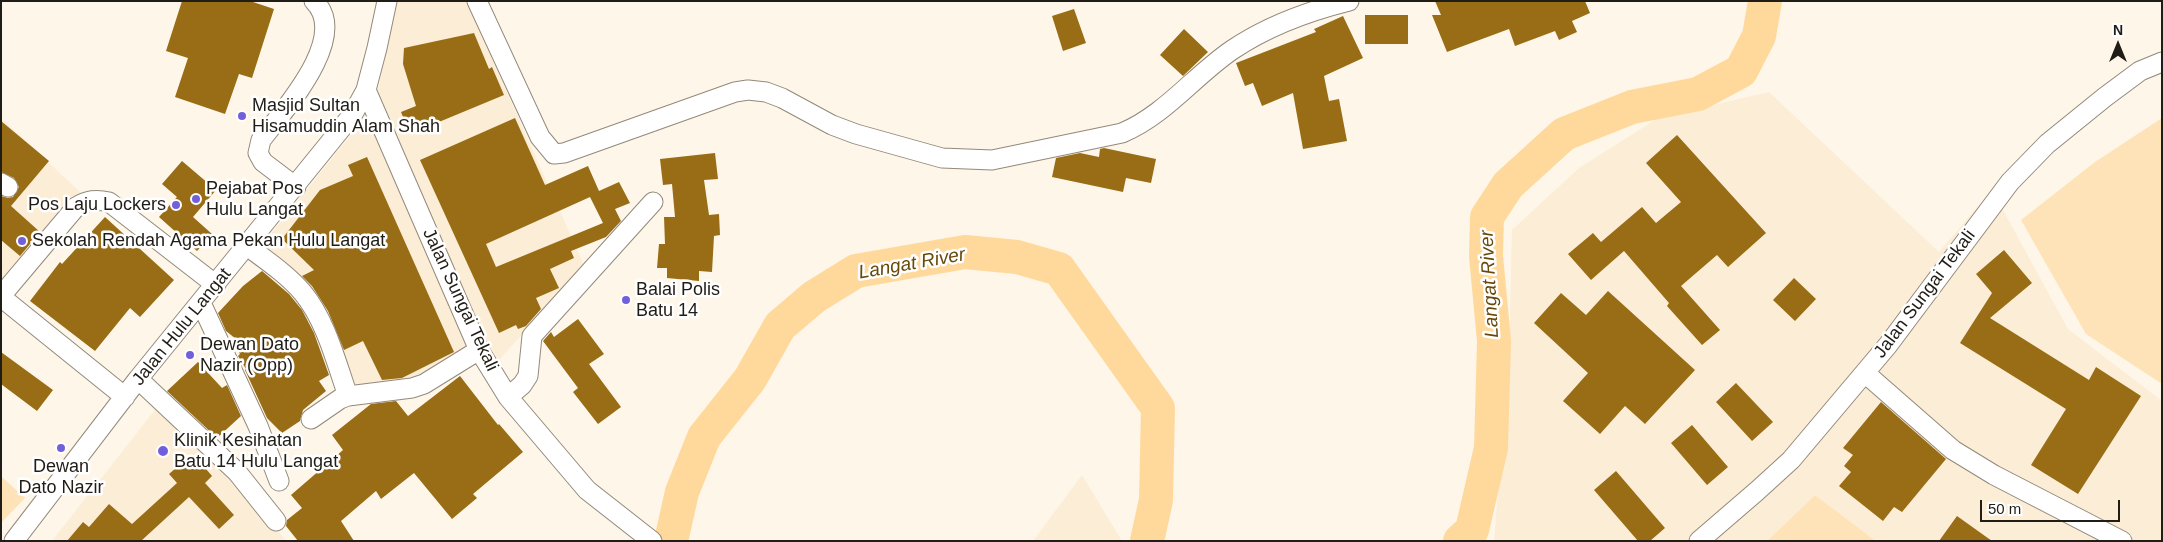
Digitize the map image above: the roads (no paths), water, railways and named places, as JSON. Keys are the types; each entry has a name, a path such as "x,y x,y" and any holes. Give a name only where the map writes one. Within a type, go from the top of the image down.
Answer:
{"street":[{"path":"296,186 263,162 258,152 261,140 313,69 324,42 324,22 319,6 314,1"},
{"path":"366,90 376,15 374,1"},
{"name":"Jalan Hulu Langat","path":"14,541 138,380 353,114 366,90 387,1"},
{"path":"477,1 540,137 554,154 564,153 735,92 748,90 766,92 782,98 832,125 856,134 942,158 992,160 1122,133 1141,125 1232,50 1273,27 1341,2"},
{"name":"Jalan Sungai Tekali","path":"1699,541 1791,460 1865,373 2010,182 2047,144 2104,96 2140,71 2162,62"},
{"name":"Jalan Sungai Tekali","path":"366,90 479,350 508,397 587,490 652,541"},
{"path":"125,397 1,296 76,207 85,201 96,199 109,202 216,284"},
{"path":"508,397 522,385 528,376 532,336 652,202"},
{"path":"248,246 303,294 326,334 348,396"},
{"path":"200,303 258,426 279,481"},
{"path":"311,419 340,399 348,396 412,388 424,384 479,350"},
{"path":"1865,373 1952,450 1994,475 2122,541"},
{"path":"138,380 237,472 276,521"}],"waterway":[{"name":"Langat River","path":"1460,541 1472,530 1491,448 1494,341 1486,256 1487,217 1508,185 1564,134 1632,107 1698,94 1741,71 1759,36 1765,1"},
{"name":"Langat River","path":"671,541 682,492 704,437 750,379 780,326 814,297 856,271 965,252 1017,257 1059,269 1158,408 1156,500 1147,541"}],"place":[{"name":"Masjid Sultan Hisamuddin Alam Shah","path":"242,116"},
{"name":"Pejabat Pos Hulu Langat","path":"196,199"},
{"name":"Pos Laju Lockers","path":"176,205"},
{"name":"Sekolah Rendah Agama Pekan Hulu Langat","path":"22,241"},
{"name":"Balai Polis Batu 14","path":"626,300"},
{"name":"Dewan Dato Nazir (Opp)","path":"190,355"},
{"name":"Dewan Dato Nazir","path":"61,448"},
{"name":"Klinik Kesihatan Batu 14 Hulu Langat","path":"163,451"}]}
